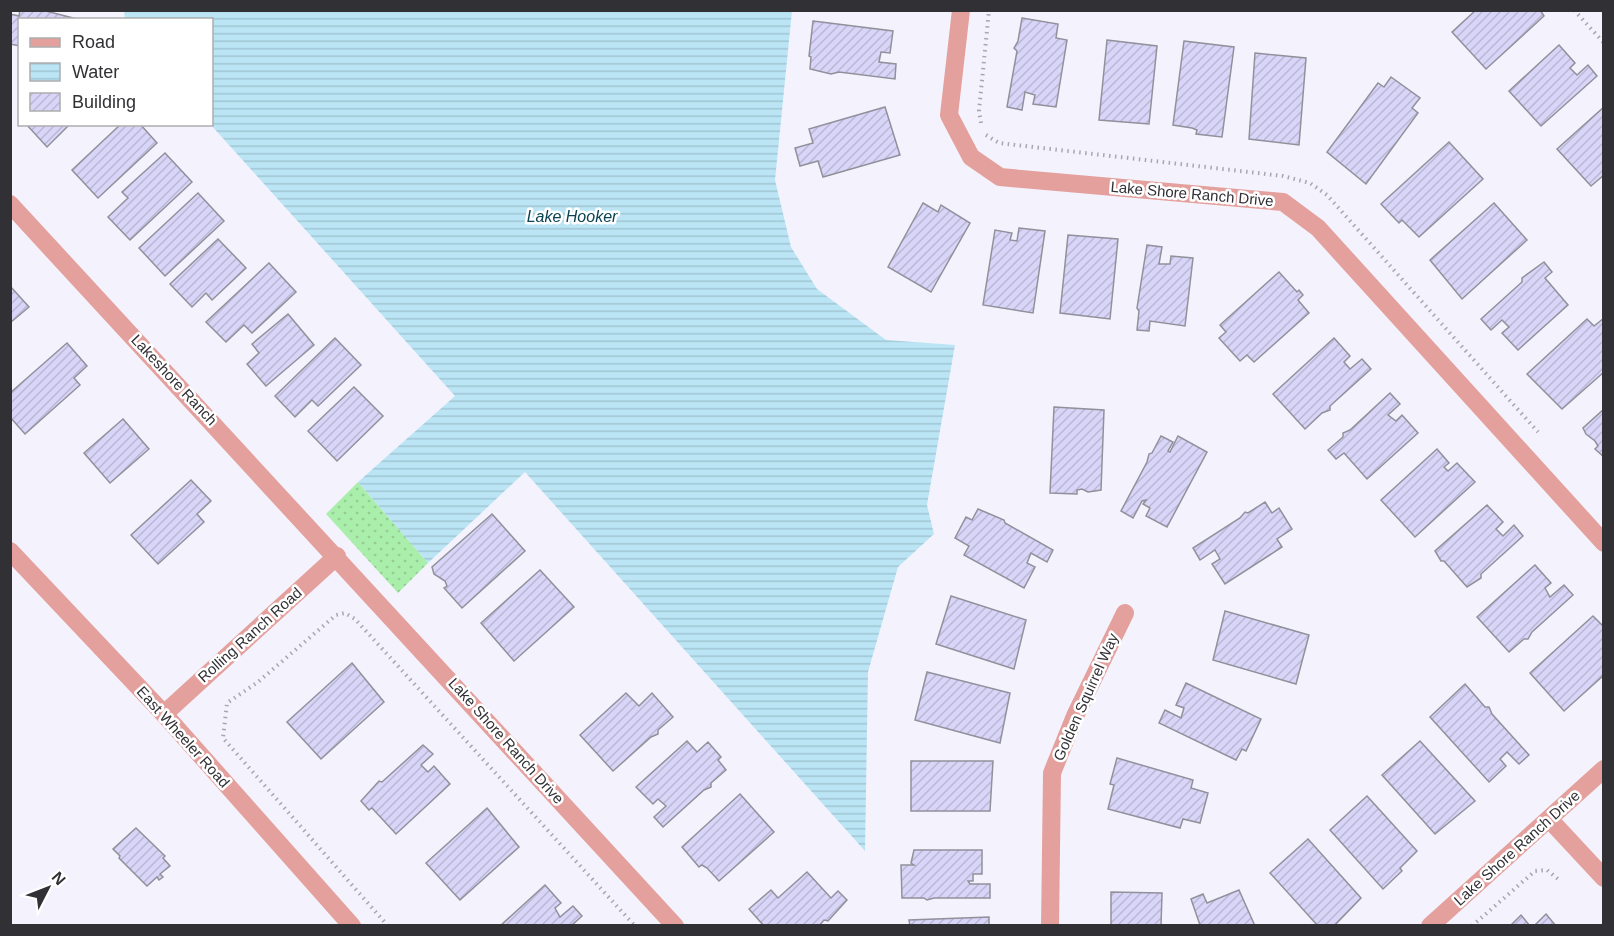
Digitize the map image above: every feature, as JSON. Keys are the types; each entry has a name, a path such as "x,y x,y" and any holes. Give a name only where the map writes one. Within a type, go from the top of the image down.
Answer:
{"street":[{"name":"Lake Shore Ranch Drive","path":"961,10 949,115 971,157 1000,177 1283,202 1318,228 1604,543"},
{"name":"Lakeshore Ranch","path":"10,204 337,556"},
{"name":"East Wheeler Road","path":"10,551 164,714 352,926"},
{"name":"Lake Shore Ranch Drive","path":"337,556 675,926"},
{"name":"Rolling Ranch Road","path":"164,714 337,556"},
{"name":"Golden Squirrel Way","path":"1050,926 1052,773 1075,716 1125,613"},
{"name":"Lake Shore Ranch Drive","path":"1430,926 1604,769"},
{"path":"1550,820 1604,878"}],"path":[{"path":"989,10 979,111 987,136 999,144 1283,176 1310,183 1327,195 1540,435"},
{"path":"1574,10 1604,43"},
{"path":"388,926 223,738 227,704 258,682 336,615 345,614 355,619 635,926"},
{"path":"1472,926 1535,872 1547,870 1558,879"}],"green space":[{"path":"358,482 428,563 398,593 326,514"}],"water":[{"name":"Lake Hooker","path":"124,11 792,11 775,180 791,247 817,289 886,340 955,345 927,505 934,534 898,567 868,672 865,851 525,472 428,563 358,482 455,396 212,126 213,18 125,18"}],"building":[{"path":"20,10 42,10 73,18 18,18 18,46 10,44 10,14 19,16"},
{"path":"1476,10 1540,10 1544,16 1486,69 1452,32"},
{"path":"1022,18 1058,24 1056,38 1067,40 1056,107 1033,104 1035,95 1025,92 1022,110 1007,107 1017,51 1014,48 1018,41"},
{"path":"813,21 893,31 890,53 881,52 879,62 896,64 895,79 839,72 831,74 810,69 811,57 809,56"},
{"path":"1107,40 1157,46 1149,124 1099,120"},
{"path":"1184,41 1234,47 1222,137 1196,134 1197,130 1192,128 1173,125"},
{"path":"1559,45 1575,63 1570,68 1577,75 1588,65 1597,76 1541,126 1509,91"},
{"path":"1255,53 1306,58 1299,145 1249,139"},
{"path":"1391,77 1420,98 1412,108 1418,113 1366,184 1327,152 1378,83 1384,87"},
{"path":"885,107 900,155 823,177 818,161 800,166 795,148 813,143 809,129"},
{"path":"1604,107 1604,175 1591,186 1557,149"},
{"path":"28,126 68,126 47,147"},
{"path":"119,126 142,126 157,143 98,198 72,170"},
{"path":"1449,142 1483,179 1419,237 1402,220 1399,223 1381,204"},
{"path":"165,153 192,182 130,240 108,217 128,198 122,192"},
{"path":"198,193 224,221 165,276 139,248"},
{"path":"923,203 938,212 941,205 970,223 931,292 888,267"},
{"path":"1494,203 1527,240 1462,299 1430,260"},
{"path":"1019,228 1045,231 1033,313 983,305 995,230 1012,233 1010,240 1017,241"},
{"path":"1068,235 1118,239 1110,319 1060,313"},
{"path":"218,239 246,268 212,300 206,293 192,307 170,284"},
{"path":"1147,245 1162,247 1159,264 1170,264 1171,256 1193,258 1185,326 1150,321 1149,331 1137,330 1139,311 1137,308"},
{"path":"1544,262 1552,272 1545,278 1568,305 1518,350 1502,333 1509,327 1502,320 1491,330 1481,319 1522,282 1522,278"},
{"path":"269,263 296,292 252,333 244,325 226,342 206,322"},
{"path":"1279,272 1297,292 1299,290 1303,295 1298,300 1309,313 1254,362 1247,355 1240,361 1219,338 1226,332 1220,325"},
{"path":"10,286 29,307 10,323"},
{"path":"288,314 314,345 266,386 247,364 259,353 252,344"},
{"path":"1604,318 1604,372 1562,409 1527,374 1587,319 1594,326"},
{"path":"335,338 361,365 318,406 312,400 295,417 275,396"},
{"path":"1334,338 1350,356 1344,362 1350,369 1362,359 1371,369 1330,406 1330,410 1322,413 1305,429 1273,394"},
{"path":"67,343 87,366 74,378 80,385 25,434 10,417 10,393"},
{"path":"354,387 383,416 337,461 308,431"},
{"path":"1390,393 1400,404 1388,415 1396,421 1402,415 1418,433 1367,479 1344,453 1336,459 1328,450 1343,437 1343,433 1350,430"},
{"path":"1054,407 1104,410 1101,490 1088,492 1082,489 1077,490 1077,494 1050,493"},
{"path":"1604,409 1604,457 1595,449 1598,446 1583,428"},
{"path":"123,419 149,449 110,483 84,453"},
{"path":"1161,436 1173,442 1168,451 1170,452 1178,436 1207,452 1167,527 1146,516 1150,508 1143,504 1146,500 1142,501 1133,518 1121,511 1149,454 1152,453"},
{"path":"1437,449 1449,463 1444,467 1448,471 1457,463 1475,482 1415,537 1381,500"},
{"path":"191,480 211,501 197,514 204,522 158,564 131,535"},
{"path":"1265,502 1272,513 1279,508 1292,529 1277,539 1282,547 1225,584 1212,564 1220,559 1215,550 1200,560 1193,548 1240,518 1245,512 1248,513"},
{"path":"1487,505 1503,522 1496,529 1503,536 1514,525 1523,536 1481,574 1481,578 1467,587 1444,561 1441,561 1435,551"},
{"path":"978,509 1004,520 1005,523 1053,550 1047,562 1031,553 1027,563 1035,567 1024,588 964,555 969,546 955,538 966,517 972,520"},
{"path":"492,514 525,551 462,608 444,588 447,586 445,581 434,574 432,567"},
{"path":"1535,565 1551,583 1545,588 1550,597 1564,585 1573,595 1532,632 1528,639 1524,639 1509,652 1477,617"},
{"path":"540,570 574,607 514,661 481,623"},
{"path":"951,596 1026,620 1014,669 936,644"},
{"path":"1225,611 1309,635 1296,684 1213,660"},
{"path":"1593,616 1604,627 1604,675 1564,711 1530,673"},
{"path":"352,663 384,702 321,759 287,722"},
{"path":"927,672 1010,693 1000,743 915,720"},
{"path":"1186,683 1261,719 1246,751 1242,749 1236,760 1159,723 1165,710 1181,718 1184,708 1176,705"},
{"path":"1465,684 1485,707 1489,707 1492,714 1529,755 1519,764 1507,752 1500,759 1506,766 1489,782 1430,717"},
{"path":"626,693 639,706 652,693 673,717 658,730 658,734 651,737 613,771 580,735"},
{"path":"687,741 697,752 708,742 721,757 718,760 726,770 711,783 711,787 704,790 663,827 654,817 666,806 658,799 653,804 636,787"},
{"path":"1420,741 1475,801 1435,834 1382,775"},
{"path":"423,745 433,754 421,765 428,772 434,766 450,784 396,834 372,808 369,810 361,801 379,781 382,782"},
{"path":"1117,758 1193,780 1191,788 1208,793 1200,823 1183,819 1180,828 1108,809 1114,785 1110,784"},
{"path":"911,761 993,761 990,811 911,811"},
{"path":"740,794 774,832 719,881 707,868 702,865 699,867 682,847"},
{"path":"1367,796 1417,851 1400,868 1402,871 1383,889 1330,830"},
{"path":"487,808 519,847 460,900 426,863"},
{"path":"136,828 165,856 163,858 170,866 160,874 163,877 159,880 157,877 147,886 113,849"},
{"path":"1308,839 1361,898 1334,926 1318,926 1270,873"},
{"path":"914,850 982,850 982,874 973,874 973,881 968,881 970,884 990,884 990,898 927,900 902,898 901,865 914,865 911,863"},
{"path":"807,872 831,898 838,891 847,900 828,921 824,920 819,926 764,926 749,909 771,890 778,898"},
{"path":"545,885 561,903 555,908 560,917 573,906 582,916 571,926 500,926"},
{"path":"1239,890 1255,926 1200,925 1191,899 1203,894 1207,903"},
{"path":"1111,892 1162,893 1161,926 1111,926"},
{"path":"1546,914 1556,926 1534,926"},
{"path":"1521,915 1530,926 1510,926"},
{"path":"989,917 989,926 910,926 909,920"}]}
